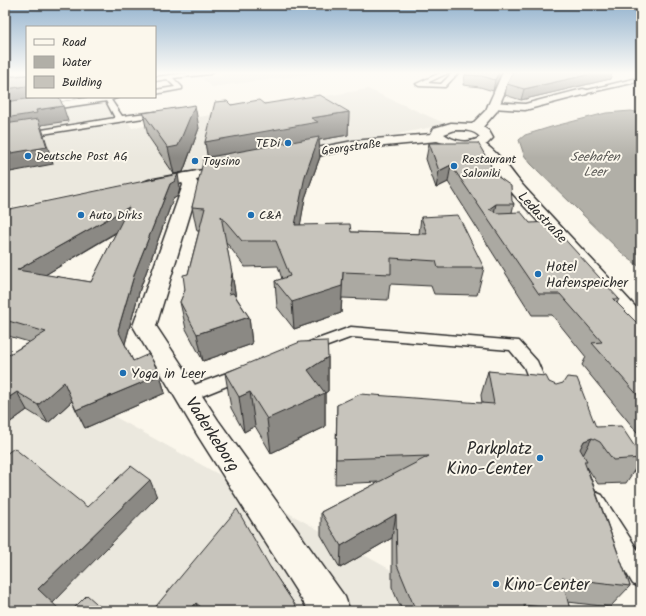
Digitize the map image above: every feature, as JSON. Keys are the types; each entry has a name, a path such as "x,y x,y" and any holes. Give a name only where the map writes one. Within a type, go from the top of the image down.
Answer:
{"street":[{"path":"5,113 92,101"},
{"path":"474,129 484,120 495,101"},
{"path":"493,105 525,107 549,101"},
{"path":"460,127 474,129 483,132 487,136 485,141 476,144 454,143 438,137 437,132 443,128 460,127"},
{"name":"Georgstraße","path":"276,159 353,146 438,137"},
{"name":"Ledastraße","path":"476,144 488,153 520,192 545,226 641,326"},
{"path":"136,187 246,165"},
{"name":"Vaderkeborg","path":"187,177 191,185 144,326 329,609"}],"lane":[{"path":"5,107 51,101"},
{"path":"113,101 120,120"},
{"path":"5,138 156,114"},
{"path":"293,354 351,332 514,345 531,365 546,401"},
{"path":"188,395 257,368"},
{"path":"586,486 641,576"}],"shaded area":[{"path":"114,101 132,128 297,101 394,101 446,124 380,138 331,144 5,208 5,117"},
{"path":"5,356 292,515 465,611 5,611"}],"water":[{"name":"Seehafen Leer","path":"631,111 641,113 641,268 623,254 531,164 524,155 519,140 525,135 551,127 606,113"}],"building":[{"path":"61,101 63,106 36,110 37,113 5,118 5,102"},
{"path":"227,101 231,105 260,101 264,104 284,101 330,101 349,112 311,118 318,122 205,142 215,102"},
{"path":"195,105 178,146 168,148 143,113"},
{"path":"38,119 47,147 5,154 5,124"},
{"path":"319,137 305,176 295,225 350,224 351,232 427,234 421,217 458,215 484,268 438,268 436,261 391,258 391,274 343,272 342,286 292,302 275,281 290,276 276,241 242,241 221,216 232,273 229,294 233,293 249,317 197,334 180,302 185,290 183,275 188,274 205,208 192,207 204,158"},
{"path":"429,143 478,143 497,176 511,186 512,201 514,204 496,204 489,209 497,213 521,212 530,223 549,222 619,299 613,299 641,327 641,399 592,343 602,342 560,294 539,294 451,165 439,171"},
{"path":"178,174 175,181 170,184 135,272 118,330 133,361 149,354 160,375 76,410 64,382 38,405 17,392 5,400 5,357 46,332 5,320 5,210","holes":["129,207 91,282 17,270"]},
{"path":"327,341 328,357 308,370 325,393 267,419 250,392 239,397 225,373 300,342"},
{"path":"488,371 546,376 549,382 556,385 563,383 567,377 577,378 596,427 621,426 641,456 641,458 613,460 600,442 592,438 584,441 580,449 587,461 584,461 630,586 562,578 570,610 524,605 525,611 416,611 397,565 396,514 341,546 321,512 429,456 336,459 337,405 360,394 494,404"},
{"path":"14,448 87,507 131,466 150,480 38,589 61,611 5,611 5,455"},
{"path":"237,509 270,567 299,611 206,611 196,603 189,611 152,611"},
{"path":"87,595 105,611 71,611"}],"place":[{"name":"TEDi","path":"288,143"},
{"name":"Deutsche Post AG","path":"28,156"},
{"name":"Toysino","path":"195,161"},
{"name":"Restaurant Saloniki","path":"454,166"},
{"name":"Auto Dirks","path":"81,215"},
{"name":"C&A","path":"251,215"},
{"name":"Hotel Hafenspeicher","path":"538,274"},
{"name":"Yoga in Leer","path":"123,373"},
{"name":"Parkplatz Kino-Center","path":"540,458"},
{"name":"Kino-Center","path":"496,584"}]}
